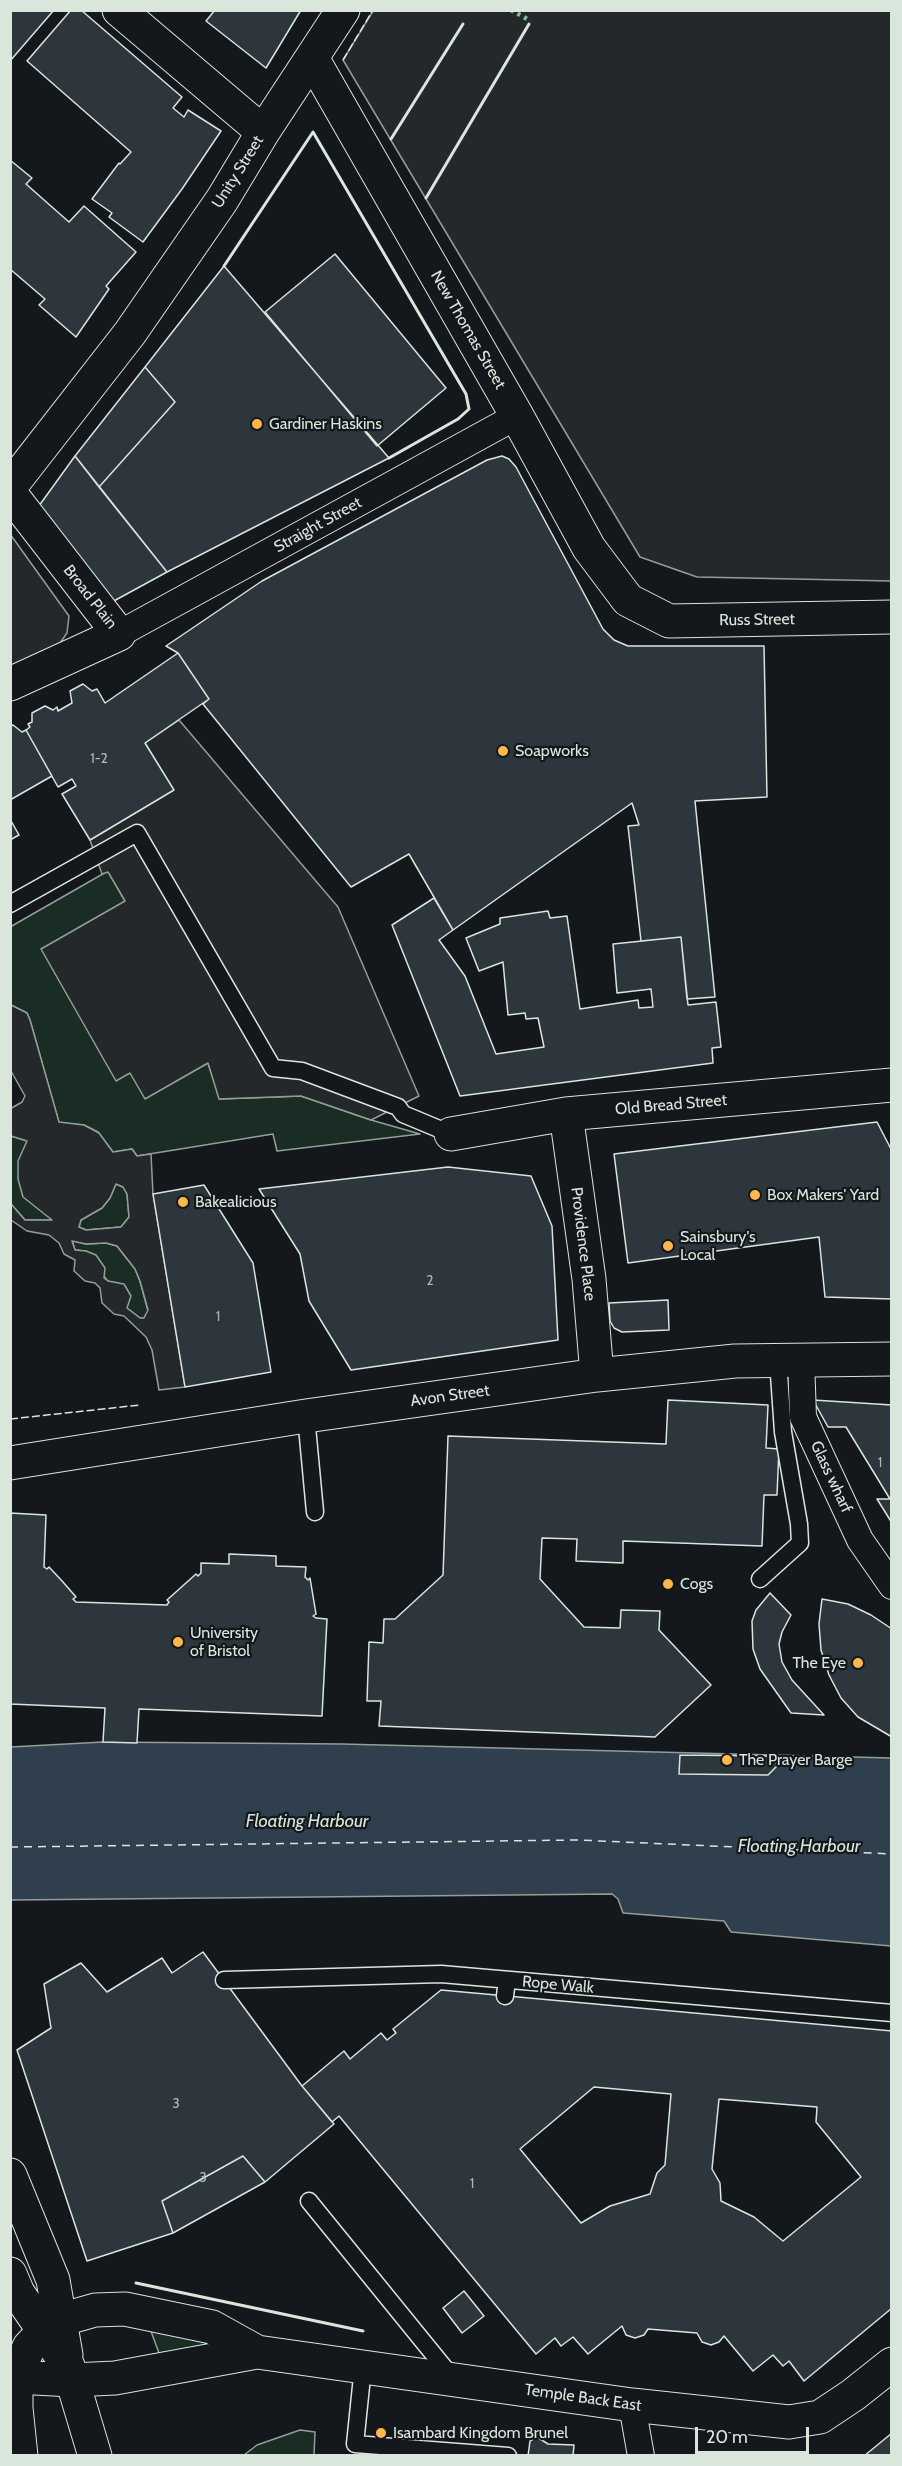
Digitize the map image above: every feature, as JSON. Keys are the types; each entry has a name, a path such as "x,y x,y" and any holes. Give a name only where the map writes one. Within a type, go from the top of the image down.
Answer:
{"main road":[{"path":"120,10 263,132"},
{"name":"Unity Street","path":"10,487 130,333 222,200 263,132 343,10"},
{"name":"New Thomas Street","path":"312,58 518,416 589,548 628,600"},
{"name":"Broad Plain","path":"10,493 119,634 10,684"},
{"name":"Russ Street","path":"628,600 669,621 891,617"},
{"name":"Old Bread Street","path":"451,1134 566,1114 891,1085"},
{"name":"Providence Place","path":"566,1114 589,1279 597,1374"},
{"name":"Avon Street","path":"10,1463 306,1416 597,1374 735,1361 891,1359"},
{"path":"10,2175 52,2280 52,2325 70,2373 95,2456"},
{"path":"10,2274 18,2293 52,2325"},
{"name":"Temple Back East","path":"52,2325 95,2310 125,2309 212,2327 257,2352"},
{"path":"21,2456 13,2376 29,2347 52,2325"},
{"name":"Temple Back East","path":"13,2376 70,2373 115,2378 257,2352 632,2405 789,2422 820,2417 853,2395 891,2364"}],"street":[{"name":"Straight Street","path":"119,634 518,416"},
{"name":"Glass wharf","path":"790,1359 803,1417 860,1540 891,1586"},
{"path":"632,2405 641,2456"}],"lane":[{"path":"10,904 137,833 273,1068 302,1071 398,1107 403,1114 451,1134"},
{"path":"760,1579 800,1543 783,1432 790,1359"},
{"path":"306,1416 315,1512"},
{"name":"Rope Walk","path":"224,1980 441,1974 506,1988 891,2013"},
{"path":"309,2201 454,2380"},
{"path":"363,2367 355,2444 508,2456"}],"green space":[{"path":"108,871 125,901 130,1072 145,1098 208,1063 220,1099 301,1096 420,1134 277,1151 273,1134 137,1156 132,1149 113,1152 98,1132 84,1125 59,1123 30,1020 27,1013 11,1005 10,927"},
{"path":"11,1136 28,1141 52,1220 25,1220 11,1204"},
{"path":"116,1184 123,1187 127,1194 129,1217 121,1227 86,1230 79,1227 81,1220 102,1208 110,1198"},
{"path":"72,1240 86,1244 106,1243 117,1246 135,1269 140,1281 148,1311 144,1318 140,1318 127,1308 86,1251 75,1250"},
{"path":"149,2326 212,2340 211,2346 159,2353"},
{"path":"300,2430 315,2432 314,2455 244,2455 257,2445"}],"shaded area":[{"path":"373,11 891,11 891,581 697,577 640,557 343,60"},
{"path":"10,534 69,616 67,633 58,646 10,668"},
{"path":"179,720 338,907 419,1096 371,1120 301,1096 219,1099 208,1063 145,1099 130,1073 116,1081 41,949 125,901 108,872 102,874 90,840 173,790 145,743"},
{"path":"11,1005 27,1013 30,1020 59,1122 84,1125 99,1133 113,1152 132,1149 137,1156 151,1154 153,1194 185,1387 159,1390 152,1350 146,1337 124,1316 114,1314 102,1303 100,1288 95,1283 85,1281 74,1271 75,1260 64,1254 59,1243 49,1235 27,1231 11,1220 11,1204 25,1220 52,1220 23,1197 18,1179 18,1161 27,1141 11,1136 10,1109 22,1102 25,1096 11,1071","holes":["116,1184 123,1187 127,1194 129,1217 121,1227 86,1230 79,1227 81,1220 102,1208 110,1198","72,1241 117,1246 135,1269 140,1281 148,1310 144,1318 140,1318 127,1308 131,1296 124,1284 104,1278 105,1268 96,1255 75,1250"]}],"water":[{"name":"Floating Harbour","path":"103,1742 342,1744 891,1758 891,1946 731,1932 724,1921 623,1913 618,1899 612,1894 11,1900 11,1747"}],"building":[{"path":"10,10 54,10 10,61"},
{"path":"71,10 81,10 182,97 173,108 184,117 188,110 221,131 143,242 109,217 112,213 92,199 119,163 131,152 27,61"},
{"path":"215,10 301,10 266,68 206,21"},
{"path":"10,160 32,178 26,184 69,222 84,206 136,252 106,286 109,289 76,337 39,305 45,299 10,269"},
{"path":"335,254 446,388 377,446 265,312"},
{"name":"Gardiner Haskins","path":"224,266 389,458 167,572 99,487 175,402 145,367"},
{"path":"145,367 175,402 99,487 75,456"},
{"path":"75,456 167,572 112,602 36,510"},
{"name":"Soapworks","path":"502,456 509,459 516,467 603,629 614,640 628,646 764,646 767,797 695,801 715,997 687,999 681,937 641,941 628,826 639,825 632,803 453,930 409,854 351,887 203,704 209,699 178,653 166,646 262,581 487,460"},
{"path":"178,653 209,699 145,743 174,790 90,840 62,794 76,786 72,779 58,787 26,730 30,727 28,724 32,722 32,713 45,706 53,710 57,707 58,711 72,703 70,691 83,684 92,691 97,689 105,703"},
{"path":"13,725 22,732 26,730 52,776 10,800 10,726"},
{"path":"10,819 19,835 10,840"},
{"path":"434,898 453,930 439,940 465,976 496,1054 544,1047 538,1018 526,1019 525,1013 508,1015 503,962 479,971 466,938 500,924 500,918 548,911 550,918 567,916 580,1009 638,1000 639,1008 653,1007 651,989 617,993 613,944 681,937 688,1005 716,1002 721,1047 712,1048 713,1063 460,1096 392,925"},
{"name":"Box Makers' Yard","path":"877,1122 892,1151 892,1299 825,1297 819,1237 628,1263 614,1154"},
{"path":"448,1167 531,1176 552,1226 558,1340 351,1370 309,1301 300,1254 259,1189"},
{"path":"204,1185 253,1263 271,1372 185,1387 153,1194"},
{"path":"668,1300 669,1330 622,1332 614,1328 610,1321 609,1303"},
{"path":"668,1400 768,1405 766,1448 779,1449 777,1495 764,1495 762,1546 623,1541 623,1563 576,1561 577,1539 542,1538 540,1579 584,1627 620,1628 621,1610 660,1611 659,1630 711,1685 655,1737 379,1726 381,1701 367,1701 369,1642 383,1643 384,1619 395,1619 443,1575 448,1436 666,1444"},
{"path":"813,1400 892,1405 892,1523 877,1499 890,1499 846,1427 828,1427"},
{"path":"10,1513 46,1515 44,1567 47,1569 49,1567 63,1582 76,1597 73,1599 76,1602 167,1605 169,1602 167,1600 196,1574 198,1576 201,1573 201,1563 229,1564 229,1554 276,1556 276,1566 306,1567 305,1577 308,1580 310,1578 316,1614 313,1616 327,1619 322,1716 139,1709 137,1743 103,1742 105,1708 10,1704"},
{"path":"770,1593 791,1615 782,1632 779,1644 782,1662 792,1680 824,1715 791,1713 760,1669 753,1649 752,1621 756,1610"},
{"name":"The Eye","path":"822,1599 848,1604 892,1629 892,1737 858,1717 841,1698 829,1675 821,1650 819,1624"},
{"name":"The Prayer Barge","path":"680,1755 769,1756 778,1765 768,1775 679,1774"},
{"path":"203,1952 302,2086 334,2124 265,2182 243,2156 162,2201 173,2233 87,2261 17,2050 51,2028 44,1984 81,1963 107,1992 162,1958 172,1973"},
{"path":"441,1990 892,2031 892,2308 804,2381 789,2361 783,2366 773,2355 753,2371 724,2336 719,2342 711,2345 702,2342 697,2333 648,2329 644,2335 635,2338 626,2335 622,2326 588,2354 573,2337 561,2346 555,2338 536,2354 339,2116 332,2122 302,2086 344,2051 350,2059 381,2033 387,2040 396,2033 393,2029","holes":["594,2087 671,2094 665,2165 657,2173 650,2194 610,2206 581,2223 520,2149","719,2099 817,2107 816,2122 861,2177 783,2241 754,2217 721,2201 720,2183 712,2169"]},
{"path":"243,2156 265,2182 173,2233 162,2201"},
{"path":"464,2291 484,2316 462,2333 443,2308"},
{"path":"892,2433 892,2456 864,2456"},
{"path":"537,2437 548,2444 574,2445 573,2456 528,2456 530,2441"}],"ferry route":[{"path":"10,1847 578,1840 892,1854"}],"hedge":[{"path":"511,10 529,20"}],"fence":[{"path":"343,60 373,10"},
{"path":"10,1419 140,1405"}],"wall":[{"path":"391,139 463,24"},
{"path":"426,198 529,24"},
{"path":"224,266 313,132 466,394 469,409 458,419 389,458"},
{"path":"136,2283 363,2331"}],"place":[{"name":"Gardiner Haskins","path":"257,424"},
{"name":"Soapworks","path":"503,751"},
{"name":"Box Makers' Yard","path":"755,1195"},
{"name":"Bakealicious","path":"183,1202"},
{"name":"Sainsbury's Local","path":"668,1246"},
{"name":"Cogs","path":"668,1584"},
{"name":"University of Bristol","path":"178,1642"},
{"name":"The Eye","path":"858,1663"},
{"name":"The Prayer Barge","path":"727,1760"},
{"name":"Isambard Kingdom Brunel","path":"381,2433"}]}
